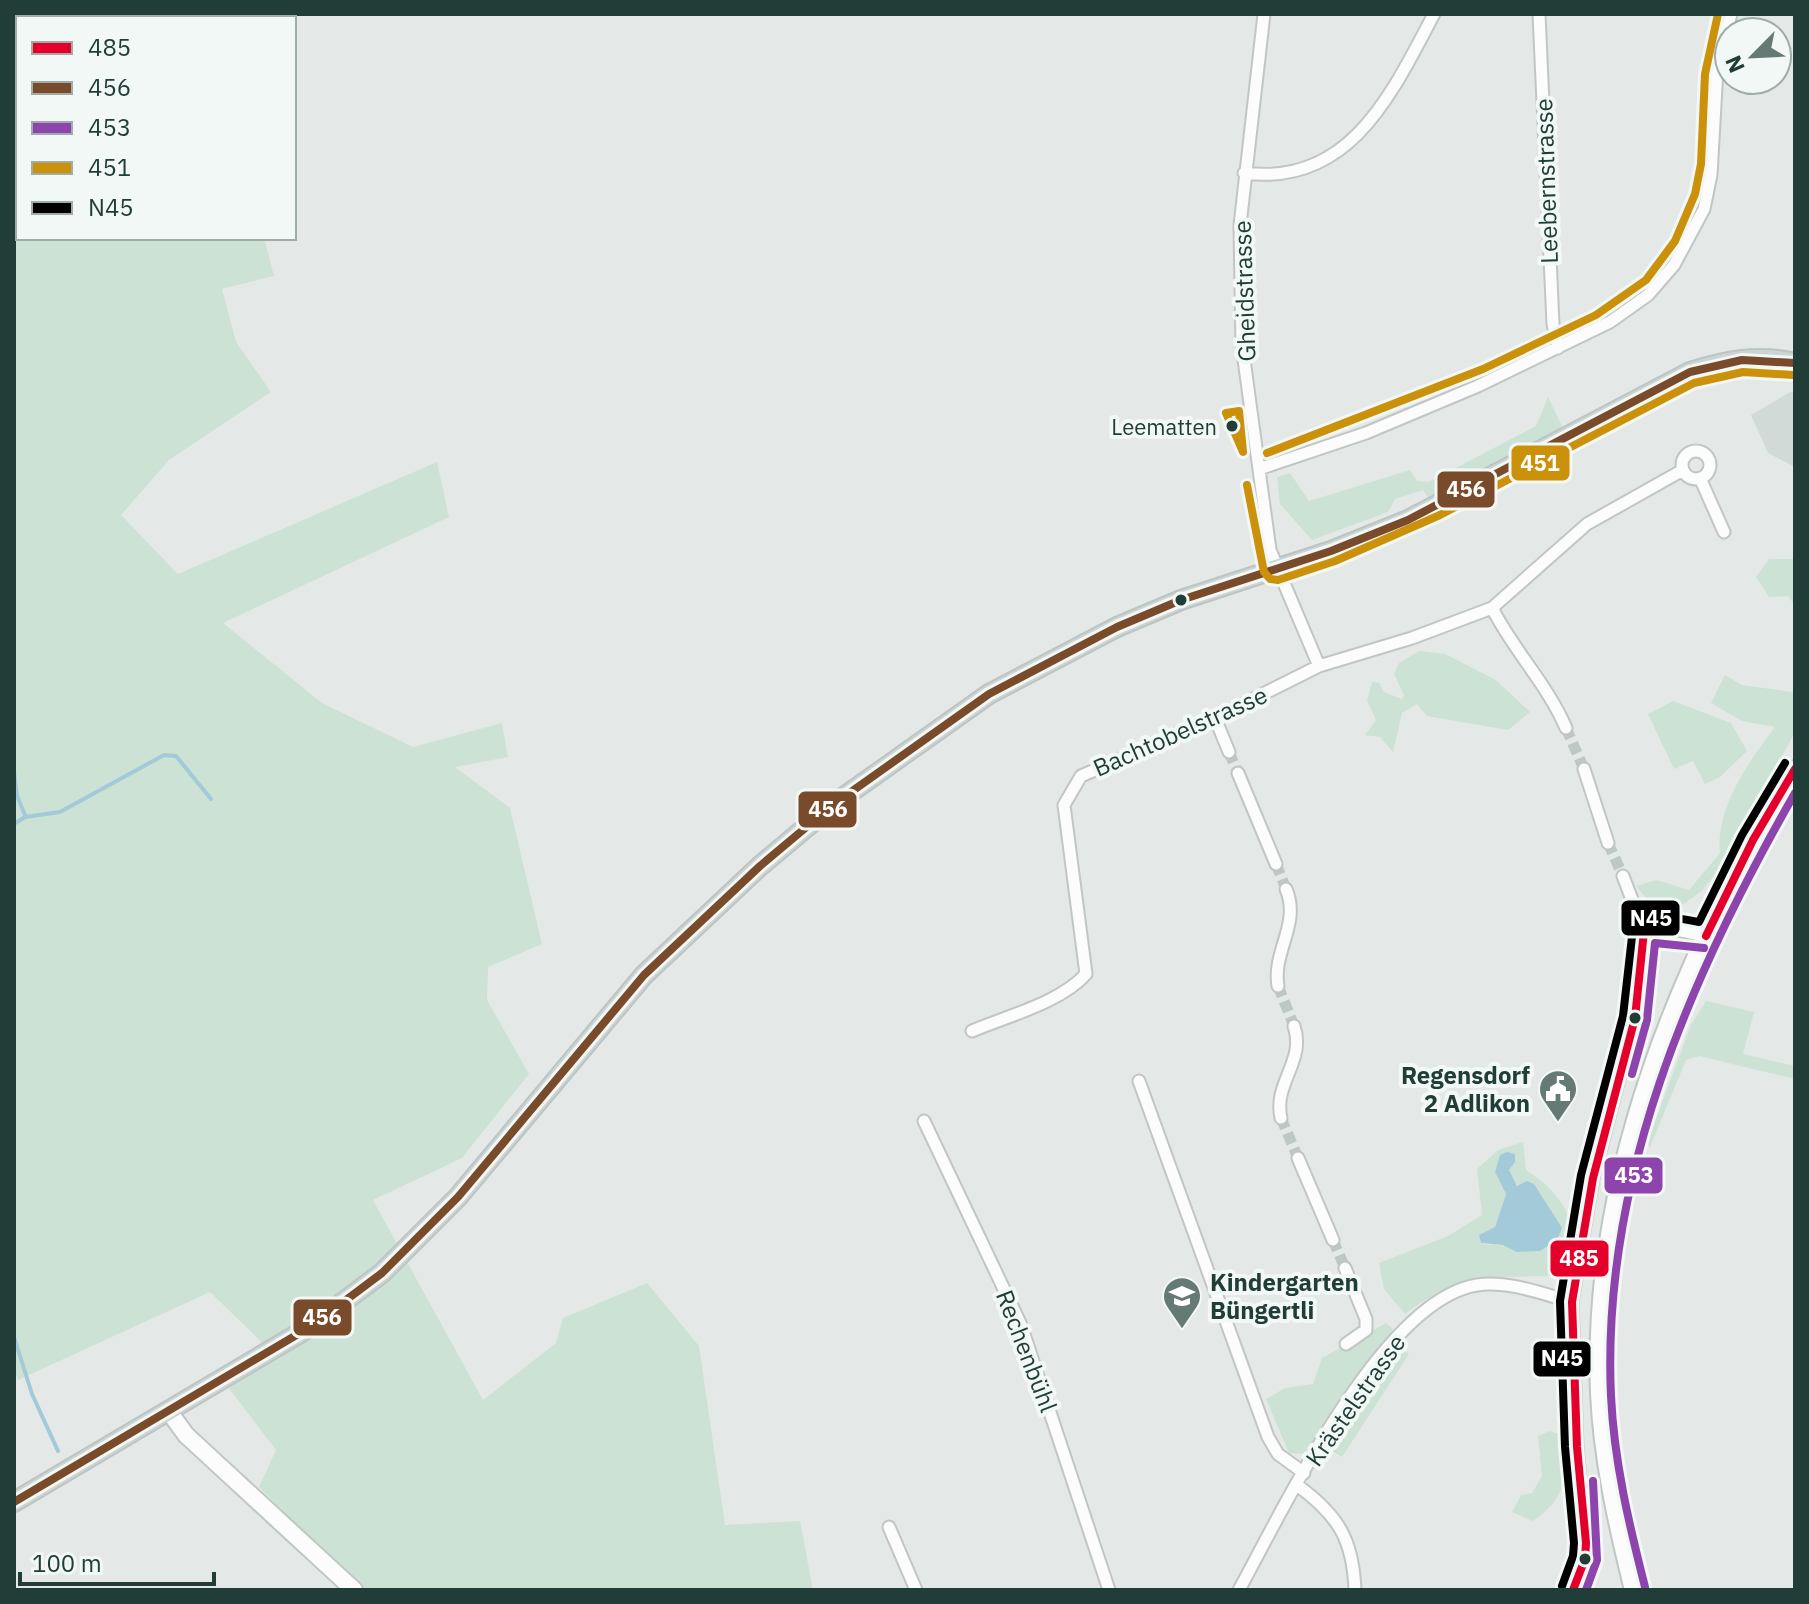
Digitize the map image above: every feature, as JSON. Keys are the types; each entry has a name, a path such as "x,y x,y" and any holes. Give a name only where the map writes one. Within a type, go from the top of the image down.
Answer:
{"main road":[{"path":"14,1502 170,1413 310,1327 391,1265 458,1197 644,975 760,866 834,804 989,694 1117,627 1275,568 1331,551 1408,520 1690,372 1727,360 1760,358 1795,363"},
{"path":"1633,1590 1612,1505 1599,1393 1602,1292 1617,1185 1652,1065 1706,936 1753,840 1795,769"},
{"path":"170,1413 186,1435 354,1590"}],"street":[{"name":"Gheidstrasse","path":"1264,14 1240,230 1242,345 1266,534 1275,568"},
{"path":"1244,173 1279,174 1301,170 1321,164 1348,145 1361,132 1408,63 1434,14"},
{"name":"Leebernstrasse","path":"1539,14 1553,324 1558,348"},
{"path":"1259,469 1366,433 1558,348 1610,322 1648,295 1674,265 1704,209 1711,175 1717,69 1731,14"},
{"name":"Bachtobelstrasse","path":"972,1031 1068,989 1086,974 1064,805 1070,789 1081,776 1215,718 1319,666 1412,638 1492,608 1587,524 1683,470 1682,460 1688,453 1702,452 1710,463 1707,472 1700,478"},
{"path":"1683,470 1692,478 1700,478 1724,532"},
{"path":"1275,568 1319,666"},
{"path":"1492,608 1514,646 1539,675 1566,728"},
{"path":"1215,718 1229,752"},
{"path":"1584,769 1608,843"},
{"path":"1238,773 1276,864"},
{"path":"1573,1590 1585,1559 1586,1543 1577,1447 1572,1302 1593,1178 1635,1018 1644,931 1623,876"},
{"path":"1278,986 1276,964 1290,929 1292,905 1286,889"},
{"path":"1644,931 1676,930 1706,936"},
{"path":"1281,1118 1278,1097 1296,1059 1298,1039 1294,1026"},
{"path":"1139,1081 1268,1437 1278,1454 1304,1473"},
{"name":"Rechenbühl","path":"924,1121 1021,1325 1109,1590"},
{"path":"1298,1158 1333,1240"},
{"path":"1345,1268 1366,1319 1366,1330 1346,1344"},
{"name":"Krästelstrasse","path":"1239,1590 1304,1473 1393,1342 1433,1301 1478,1285 1530,1290 1572,1302"},
{"path":"1297,1485 1334,1517 1342,1530 1352,1560 1355,1590"},
{"path":"889,1527 916,1590"}],"shaded area":[{"path":"1790,392 1795,393 1795,467 1768,453 1751,415"}],"green space":[{"path":"14,14 254,14 16,16 16,240 265,240 274,276 222,289 236,342 271,392 169,460 121,515 178,574 437,462 449,517 223,623 322,703 413,747 502,723 508,757 455,767 510,808 542,944 488,967 487,1000 529,1074 462,1158 373,1200 483,1400 556,1343 563,1318 647,1283 699,1346 725,1525 800,1521 813,1590 360,1590 259,1487 276,1450 228,1387 274,1354 210,1292 18,1380 14,1370"},
{"path":"1548,397 1565,432 1428,497 1423,490 1395,499 1388,512 1312,540 1280,504 1277,477 1290,473 1309,501 1410,470 1417,481 1429,482 1536,426"},
{"path":"1769,559 1795,559 1795,606 1788,596 1769,597 1756,577"},
{"path":"1419,651 1445,654 1496,680 1530,712 1508,730 1427,716 1417,704 1402,713 1393,752 1380,737 1365,735 1376,720 1367,701 1372,682 1379,683 1384,692 1402,699 1404,695 1394,674 1399,663"},
{"path":"1725,675 1742,685 1792,692 1795,686 1795,732 1724,863 1702,891 1679,907 1651,904 1636,886 1657,880 1689,890 1720,853 1720,836 1728,803 1745,770 1775,727 1742,721 1711,703"},
{"path":"1673,701 1731,723 1747,751 1720,777 1705,784 1693,761 1674,769 1648,714"},
{"path":"1706,1001 1754,1012 1743,1054 1795,1066 1795,1079 1699,1056 1686,1060 1650,1147 1647,1143 1691,1025"},
{"path":"1523,1142 1526,1170 1553,1192 1568,1217 1570,1245 1556,1276 1476,1280 1441,1291 1405,1314 1384,1289 1379,1263 1448,1236 1482,1215 1477,1169 1498,1150","holes":["1499,1161 1515,1162 1509,1170 1515,1182 1540,1198 1552,1216 1557,1240 1539,1250 1481,1243 1479,1235 1495,1227 1506,1194 1495,1172"]},
{"path":"1386,1323 1393,1329 1308,1454 1289,1453 1266,1399 1285,1388 1313,1384 1322,1358"},
{"path":"1398,1348 1409,1354 1342,1457 1327,1448"},
{"path":"1549,1431 1570,1437 1565,1475 1553,1503 1533,1521 1512,1512 1521,1495 1532,1493 1542,1476 1538,1436"}],"water":[{"path":"1507,1152 1515,1154 1515,1162 1509,1170 1517,1186 1527,1181 1534,1184 1562,1228 1557,1240 1540,1251 1517,1252 1503,1245 1481,1243 1479,1235 1495,1227 1506,1194 1495,1172 1500,1155"}],"waterway":[{"path":"14,824 25,817 60,812 164,755 176,756 211,799"},
{"path":"14,772 17,796 25,815"},
{"path":"14,1337 32,1394 58,1451"}],"tunnel":[{"path":"1566,728 1584,769"},
{"path":"1229,752 1238,773"},
{"path":"1608,843 1623,876"},
{"path":"1276,864 1286,889"},
{"path":"1278,986 1294,1026"},
{"path":"1281,1118 1298,1158"},
{"path":"1333,1240 1345,1268"}],"transit line":[{"name":"451","path":"1267,453 1483,369 1596,315 1646,280 1675,241 1695,194 1701,164 1705,74 1718,14"},
{"name":"456","path":"14,1502 310,1327 382,1273 458,1197 644,975 760,866 834,804 989,694 1117,627 1181,600 1331,551 1408,520 1690,372 1742,360 1795,363"},
{"name":"451","path":"1247,485 1264,572 1270,579 1278,580 1335,561 1440,515 1694,383 1743,372 1793,375"},
{"name":"451","path":"1239,411 1243,452 1226,413 1239,411"},
{"name":"N45","path":"1562,1586 1573,1556 1574,1543 1565,1447 1560,1301 1581,1175 1623,1016 1633,928 1638,922 1654,917 1699,922 1742,835 1785,763"},
{"name":"485","path":"1706,936 1753,840 1795,769"},
{"name":"453","path":"1645,1587 1623,1492 1611,1396 1612,1316 1621,1236 1637,1159 1660,1082 1688,1007 1721,934 1795,793"},
{"name":"485","path":"1573,1590 1585,1559 1586,1543 1577,1447 1572,1302 1593,1178 1635,1018 1644,931"},
{"name":"453","path":"1632,1074 1647,1020 1655,943 1704,948"},
{"name":"453","path":"1586,1590 1597,1560 1593,1481"}],"place":[{"name":"Leematten","path":"1232,426"},
{"name":"Regensdorf 2 Adlikon","path":"1558,1123"},
{"name":"Kindergarten Büngertli","path":"1182,1330"}]}
